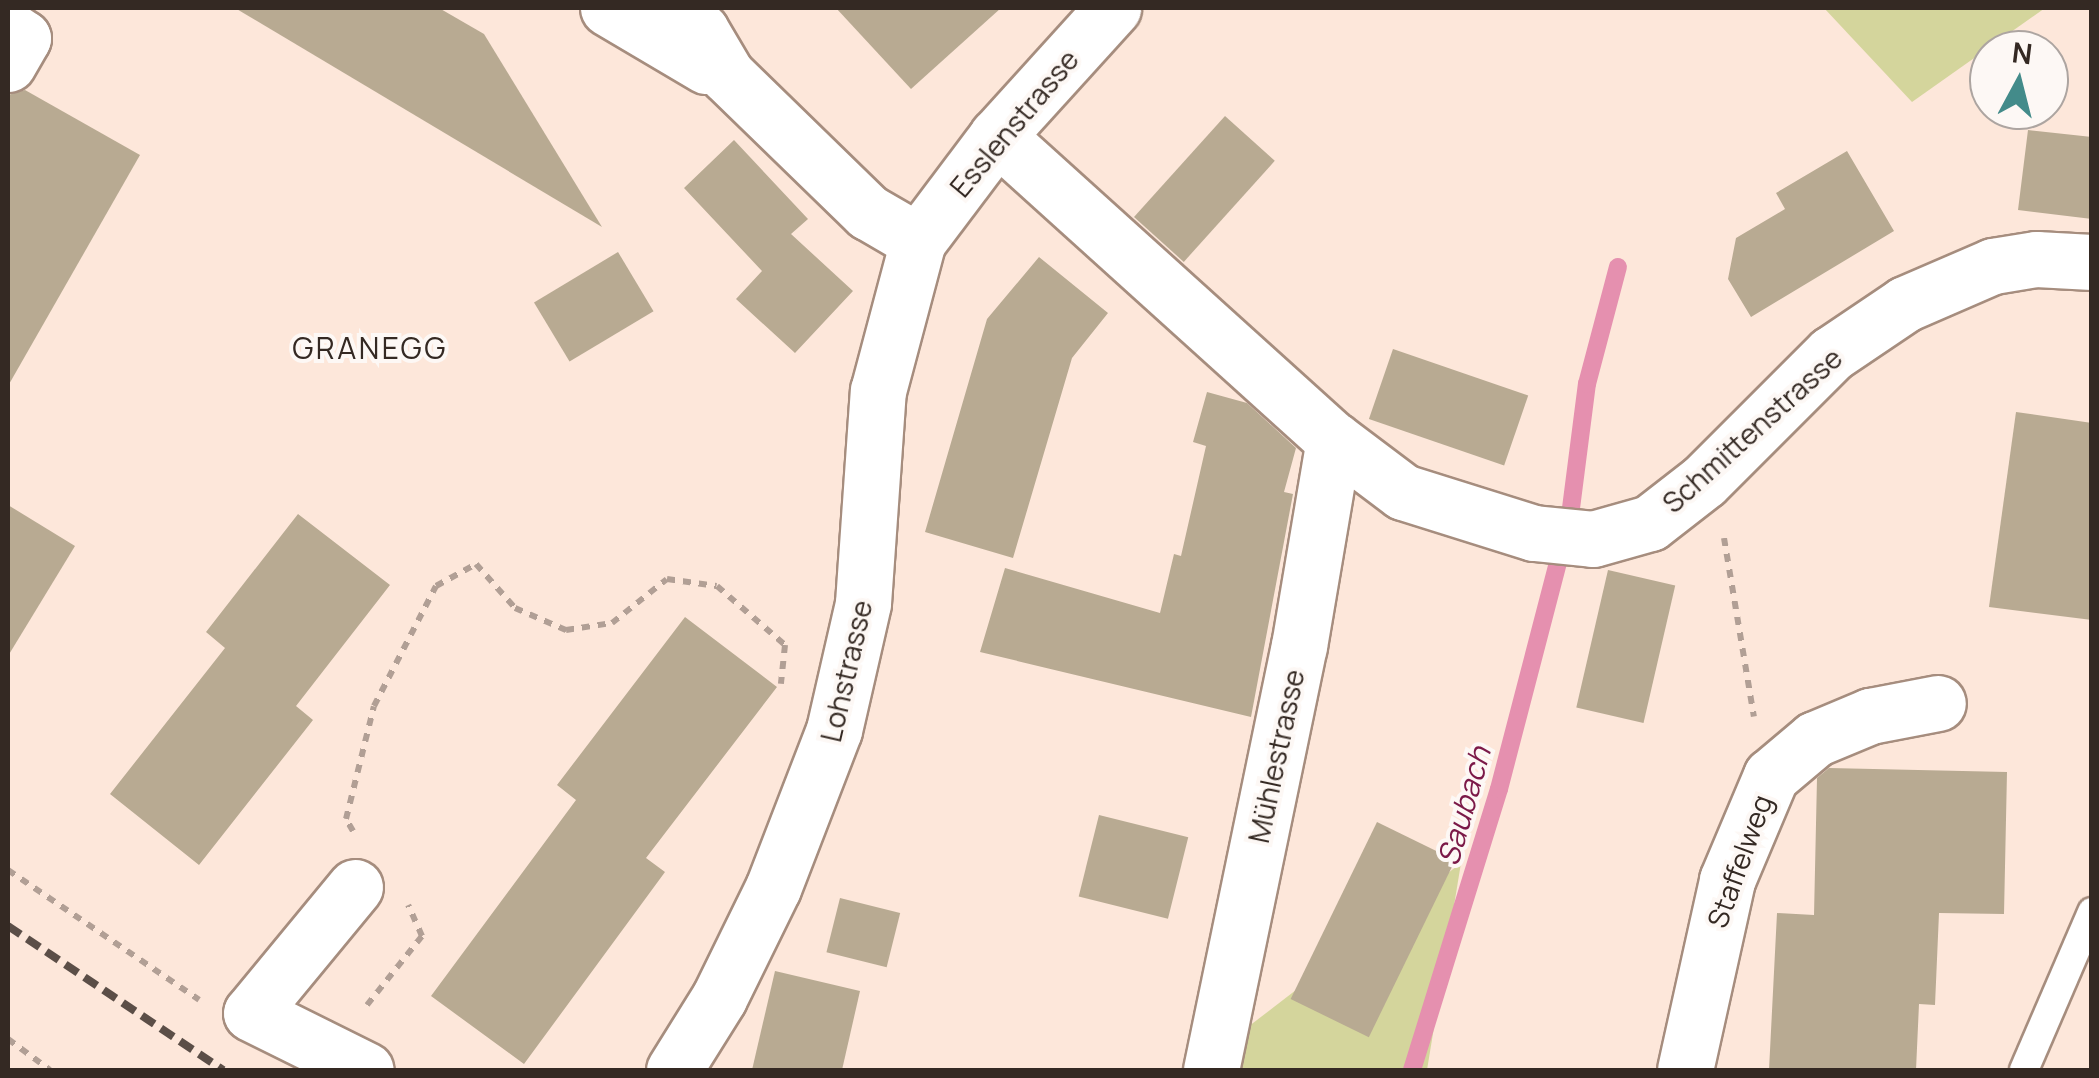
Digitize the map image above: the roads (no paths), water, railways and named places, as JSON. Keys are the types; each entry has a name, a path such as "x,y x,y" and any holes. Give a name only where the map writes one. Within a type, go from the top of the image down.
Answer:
{"street":[{"path":"608,8 727,76 868,212 918,241"},
{"path":"674,8 701,31 727,76"},
{"name":"Esslenstrasse","path":"918,241 997,136 1113,8"},
{"path":"8,28 23,38 8,64"},
{"name":"Schmittenstrasse","path":"997,136 1334,440 1403,492 1534,533 1593,539 1650,522 1704,481 1831,354 1905,304 1993,266 2036,259 2092,262"},
{"name":"Lohstrasse","path":"674,1070 720,998 773,888 834,730 863,603 878,391 918,241"},
{"name":"Mühlestrasse","path":"1211,1070 1299,646 1334,440"},
{"name":"Staffelweg","path":"1685,1070 1727,880 1771,776 1816,739 1870,716 1938,703"},
{"path":"347,1061 251,1013 370,872"}],"lane":[{"path":"2024,1070 2092,912"}],"waterway":[{"name":"Saubach","path":"1570,516 1587,384 1618,267"},
{"name":"Saubach","path":"1412,1070 1499,789 1560,555"}],"railway":[{"path":"8,926 223,1070"}],"district":[{"name":"GRANEGG","path":"370,348"}]}
